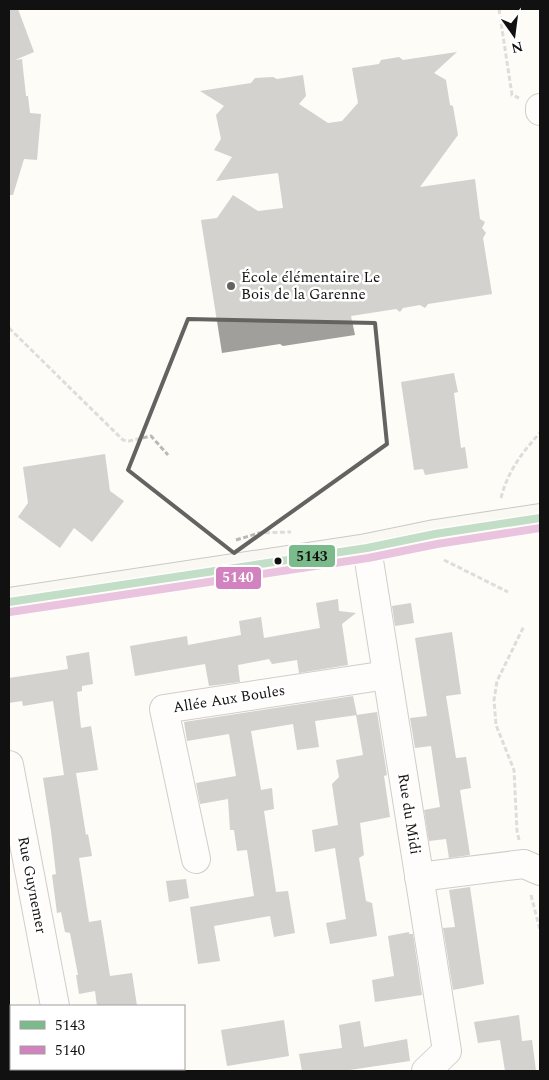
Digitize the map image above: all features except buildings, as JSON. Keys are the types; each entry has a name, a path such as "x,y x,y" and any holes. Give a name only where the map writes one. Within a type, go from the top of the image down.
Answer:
{"street":[{"path":"9,602 366,548 435,534 540,518"},
{"name":"Rue du Midi","path":"366,548 447,1051 426,1071"},
{"name":"Allée Aux Boules","path":"196,859 164,708 387,675"},
{"name":"Rue Guynemer","path":"9,765 55,1005"},
{"path":"419,877 532,868"}],"path":[{"path":"499,9 512,95 540,109"},
{"path":"9,328 123,440 152,436 168,455"},
{"path":"499,506 505,480 527,446 540,433"},
{"path":"438,557 508,592"},
{"path":"524,626 497,681 494,700 496,725 514,770 517,831 532,868 540,930"}],"highlighted area":[{"path":"188,319 375,323 387,444 234,553 128,470"}],"transit line":[{"name":"5143","path":"9,602 367,548 435,534 540,518"},
{"name":"5140","path":"10,612 368,558 437,544 540,528"}],"place":[{"name":"École élémentaire Le Bois de la Garenne","path":"231,286"}]}
